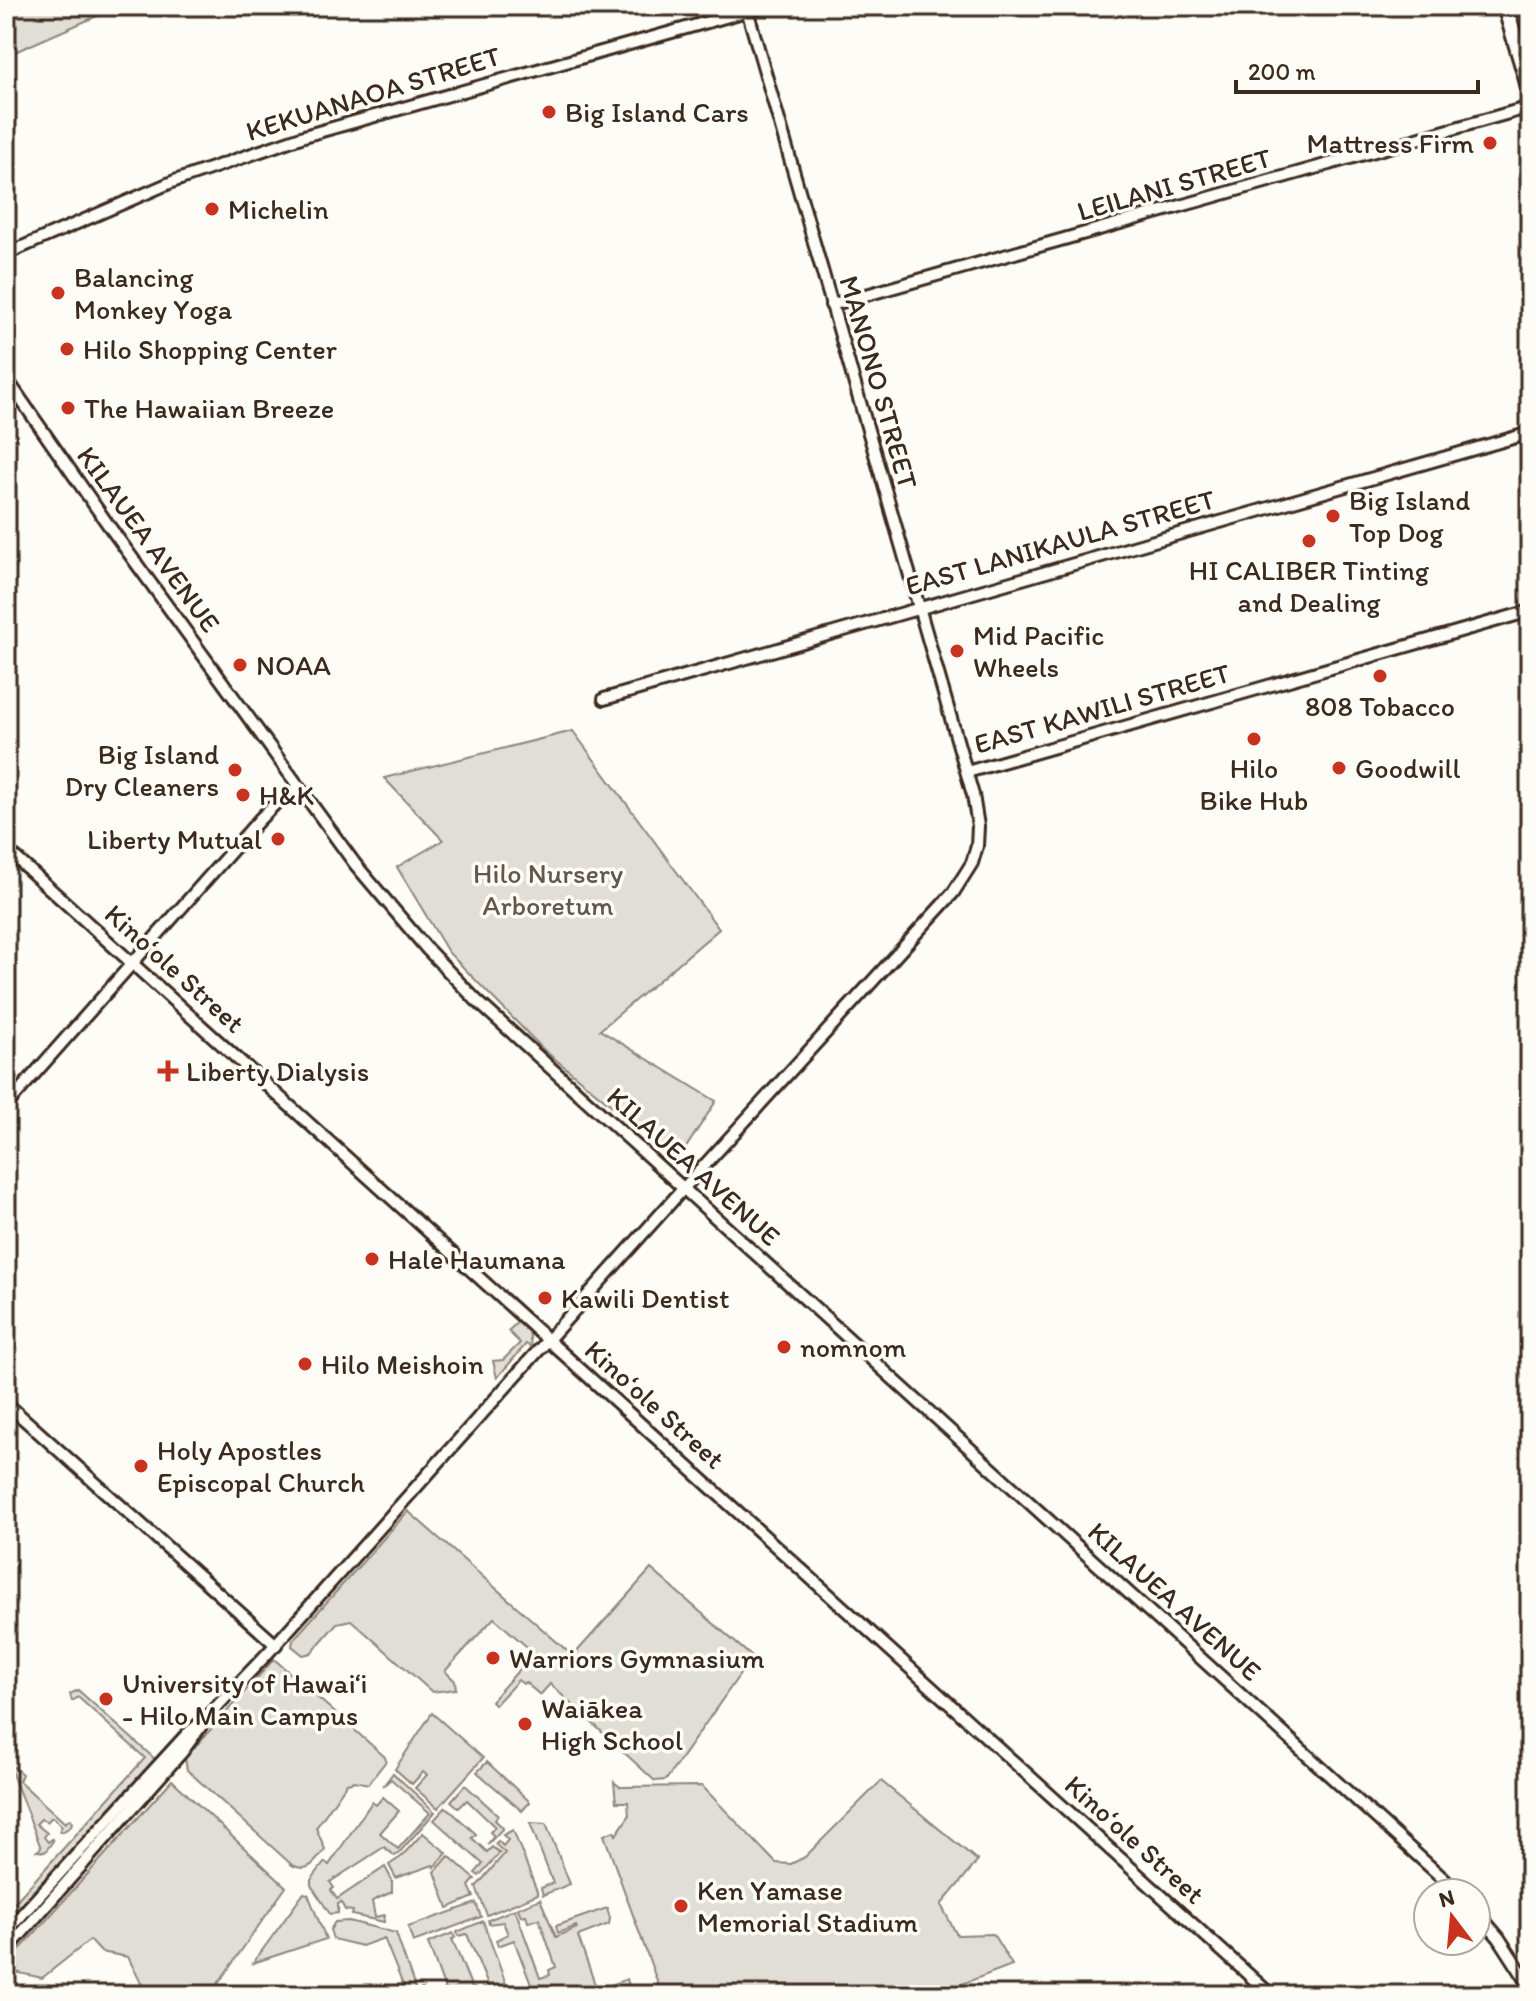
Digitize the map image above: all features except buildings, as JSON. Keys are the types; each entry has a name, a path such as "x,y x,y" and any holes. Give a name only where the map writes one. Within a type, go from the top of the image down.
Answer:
{"highway":[{"path":"1505,6 1530,90"}],"street":[{"name":"KEKUANAOA STREET","path":"6,254 172,182 304,136 747,8 764,6"},
{"name":"MANONO STREET","path":"747,8 967,772"},
{"name":"LEILANI STREET","path":"831,305 1530,107"},
{"name":"KILAUEA AVENUE","path":"6,378 109,526 355,864 427,949 476,1000 682,1190 846,1334 1441,1877"},
{"name":"EAST LANIKAULA STREET","path":"604,699 1530,433"},
{"name":"EAST KAWILI STREET","path":"204,1720 276,1645 959,884 972,863 978,836 977,813 967,772 1530,611"},
{"path":"6,1106 259,820 280,799 299,787"},
{"name":"Kinoʻole Street","path":"6,849 336,1144 548,1341 1271,1995"},
{"path":"6,1403 276,1645"},
{"path":"6,1932 187,1734 204,1720"},
{"path":"6,1951 182,1752 204,1720"},
{"path":"1492,1930 1530,1986"}],"green space":[{"path":"6,6 111,6 113,9 8,55"},
{"name":"Hilo Nursery Arboretum","path":"573,731 719,929 600,1030 716,1101 678,1160 544,1050 448,952 397,867 443,840 384,778"},
{"path":"520,1320 529,1329 531,1347 526,1344 497,1378 493,1361 503,1360 520,1343 508,1331"},
{"path":"408,1511 573,1656 651,1569 752,1657 666,1780 655,1781 550,1684 540,1695 518,1680 495,1705 491,1701 534,1653 494,1618 445,1671 455,1681 456,1689 432,1692 351,1620 337,1623 311,1653 303,1655 292,1646 293,1640"},
{"path":"274,1659 386,1761 368,1784 347,1783 316,1828 325,1849 312,1865 303,1868 292,1865 187,1770 185,1758"},
{"path":"78,1690 156,1760 6,1920 6,1912 145,1758 78,1697 72,1701 70,1694"},
{"path":"432,1713 483,1758 438,1808 415,1788 427,1775 423,1772 412,1784 395,1769"},
{"path":"487,1762 530,1802 522,1811 477,1772"},
{"path":"12,1766 22,1774 19,1781 65,1823 70,1819 72,1823 62,1832 59,1831 62,1826 52,1817 47,1822 41,1819 36,1824 47,1833 44,1837 48,1842 53,1841 45,1852 37,1851 41,1848 11,1771 6,1772 6,1767"},
{"path":"393,1773 435,1812 395,1856 384,1847 330,1882 337,1899 385,1867 392,1880 392,1892 372,1901 375,1917 385,1915 384,1922 352,1915 353,1911 345,1910 341,1902 338,1913 330,1914 311,1885 311,1880 325,1862 329,1865 372,1802 376,1805 383,1797 399,1811 380,1833 398,1849 430,1813 391,1779 383,1786"},
{"path":"172,1780 286,1887 210,1995 147,1995 128,1957 101,1952 90,1940 42,1978 6,1970 6,1965"},
{"path":"881,1781 978,1861 941,1905 957,1935 993,1934 1012,1965 933,1995 662,1995 604,1835 614,1831 616,1835 629,1816 628,1802 616,1802 614,1782 620,1787 702,1786 776,1863 791,1864 805,1857"},
{"path":"465,1785 498,1815 495,1820 503,1828 487,1845 494,1836 490,1832 495,1827 467,1800 459,1808 451,1801"},
{"path":"446,1807 476,1834 472,1838 487,1852 492,1847 500,1853 479,1876 475,1873 483,1864 434,1820"},
{"path":"530,1823 546,1824 570,1884 543,1895 541,1888 553,1883"},
{"path":"513,1830 538,1894 487,1915 476,1887 505,1853 495,1844 498,1841 503,1846 508,1840 503,1835"},
{"path":"423,1833 447,1853 434,1868 433,1865 396,1878 389,1865"},
{"path":"449,1856 475,1879 469,1886 474,1897 448,1908 435,1872"},
{"path":"304,1893 308,1894 326,1939 253,1963"},
{"path":"540,1899 556,1937 577,1928 558,1933 556,1926 607,1908 609,1924 578,1936 597,1990 627,1979 629,1986 612,1995 593,1995 591,1991 586,1995 535,1995 514,1940 498,1946 496,1940 508,1934 503,1922 489,1924 488,1920 515,1909 540,1978 550,1975 549,1970 556,1967 539,1919 528,1922 526,1915 521,1916 518,1908"},
{"path":"476,1903 481,1917 413,1942 408,1927"},
{"path":"349,1921 396,1933 416,1991 422,1989 417,1995 407,1995 384,1938 362,1946 333,1939 330,1930 335,1922"},
{"path":"483,1921 510,1995 492,1995 467,1934 458,1936 457,1932"},
{"path":"453,1933 455,1938 452,1939 475,1995 447,1995 428,1943"}],"place":[{"name":"Big Island Cars","path":"549,112"},
{"name":"Mattress Firm","path":"1490,143"},
{"name":"Michelin","path":"212,209"},
{"name":"Balancing Monkey Yoga","path":"58,293"},
{"name":"Hilo Shopping Center","path":"67,349"},
{"name":"The Hawaiian Breeze","path":"68,408"},
{"name":"Big Island Top Dog","path":"1333,516"},
{"name":"HI CALIBER Tinting and Dealing","path":"1309,541"},
{"name":"Mid Pacific Wheels","path":"957,651"},
{"name":"NOAA","path":"240,665"},
{"name":"808 Tobacco","path":"1380,676"},
{"name":"Hilo Bike Hub","path":"1254,739"},
{"name":"Goodwill","path":"1339,768"},
{"name":"Big Island Dry Cleaners","path":"235,770"},
{"name":"H&K","path":"243,795"},
{"name":"Liberty Mutual","path":"278,839"},
{"name":"Liberty Dialysis","path":"168,1071"},
{"name":"Hale Haumana","path":"372,1259"},
{"name":"Kawili Dentist","path":"545,1298"},
{"name":"nomnom","path":"784,1347"},
{"name":"Hilo Meishoin","path":"305,1364"},
{"name":"Holy Apostles Episcopal Church","path":"141,1466"},
{"name":"Warriors Gymnasium","path":"493,1658"},
{"name":"University of Hawaiʻi - Hilo Main Campus","path":"106,1699"},
{"name":"Waiākea High School","path":"525,1724"},
{"name":"Ken Yamase Memorial Stadium","path":"681,1906"}]}
